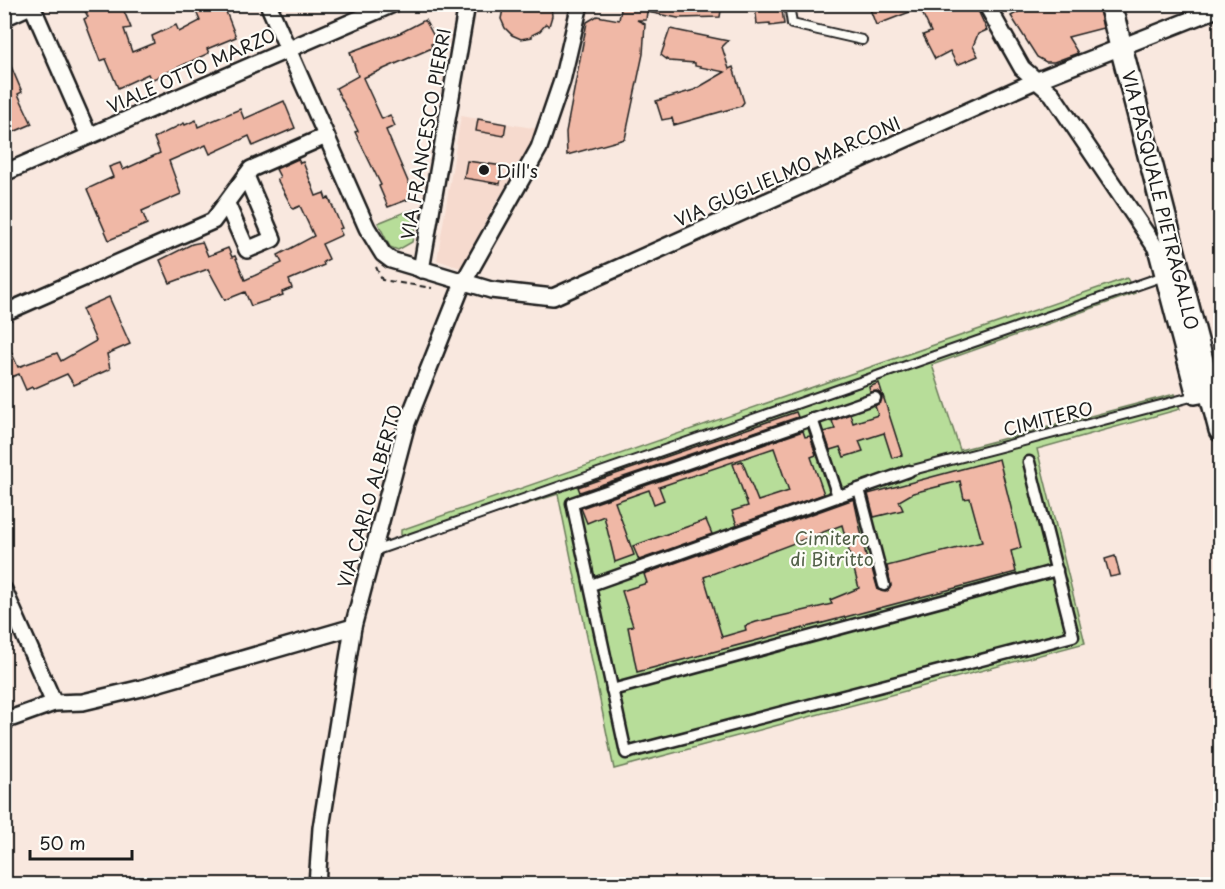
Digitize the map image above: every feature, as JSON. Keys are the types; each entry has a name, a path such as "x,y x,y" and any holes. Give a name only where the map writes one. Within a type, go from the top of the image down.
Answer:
{"main road":[{"name":"VIA PASQUALE PIETRAGALLO","path":"1110,4 1164,246 1203,395 1221,430"}],"street":[{"name":"VIA GUGLIELMO MARCONI","path":"268,4 368,228 383,254 391,260 463,283 491,290 553,297 1035,81 1221,8"},
{"name":"VIALE OTTO MARZO","path":"4,173 393,4"},
{"name":"VIA FRANCESCO PIERRI","path":"421,270 467,4"},
{"name":"VIA CARLO ALBERTO","path":"317,885 321,828 353,627 407,423 463,283 539,148 562,81 580,4"},
{"path":"986,4 1022,68 1052,94 1164,246 1164,276 1203,395"},
{"path":"4,18 33,5 89,136"},
{"path":"4,313 213,221 251,169 326,136"},
{"path":"227,204 247,250 273,239 246,176"},
{"path":"875,398 572,503 626,753 1072,636 1029,462"},
{"path":"813,419 838,496"},
{"path":"591,585 909,471"},
{"path":"859,489 884,585"},
{"path":"612,690 1057,570"},
{"path":"4,590 54,703"},
{"path":"4,721 54,703 83,702 142,688 353,627"}],"lane":[{"path":"789,4 792,24 861,40"},
{"path":"374,551 1164,276"},
{"name":"CIMITERO","path":"909,471 1203,395"}],"shaded area":[{"name":"Dill's","path":"461,116 539,129 461,268 437,260"}],"green space":[{"path":"419,209 412,242 398,250 390,247 378,223"},
{"name":"Cimitero di Bitritto","path":"1127,278 1135,293 932,365 960,450 1175,394 1180,409 1037,449 1085,643 614,769 558,494 401,544 401,530"}],"building":[{"path":"94,4 121,4 131,28 124,29 132,52 154,43 152,36 176,25 179,32 200,21 193,4 223,4 236,37 207,49 209,53 151,80 148,74 118,88 106,59 100,61 84,19 88,17 84,9"},
{"path":"504,4 551,4 552,16 549,26 546,24 532,37 521,39 512,35 505,28 501,19"},
{"path":"622,4 722,4 720,17 678,18 647,12 646,20 637,20 645,24 643,54 625,139 567,155 566,132 587,22 597,16 619,20"},
{"path":"755,4 781,4 784,24 770,26 770,23 757,24"},
{"path":"868,4 975,4 987,30 978,34 973,46 978,56 957,65 950,51 935,59 923,35 931,32 920,8 876,25"},
{"path":"1032,4 1098,4 1103,28 1068,37 1078,53 1054,62 1046,62 1037,57 1011,16"},
{"path":"425,20 437,42 431,44 432,48 363,78 382,119 390,115 395,126 386,130 412,191 409,193 412,198 388,207 379,186 381,185 355,132 358,131 336,88 358,76 350,52 400,33"},
{"path":"670,29 728,41 722,47 729,69 733,67 744,102 741,106 674,125 672,118 662,120 656,101 694,90 725,72 695,66 695,63 669,61 661,55"},
{"path":"4,50 22,92 18,94 32,124 4,136"},
{"path":"284,101 295,128 253,146 249,136 210,154 206,145 169,161 181,194 142,211 147,224 109,240 87,189 113,177 109,167 120,163 123,170 160,153 154,138 184,123 185,125 196,120 198,127 240,109 244,119"},
{"path":"478,119 506,124 504,136 476,131"},
{"path":"298,159 300,163 303,162 316,196 324,193 326,199 329,198 342,228 339,229 342,235 322,244 329,259 323,262 324,265 289,280 292,288 282,292 283,295 251,306 245,292 225,300 208,269 170,283 160,260 192,244 202,242 208,256 228,248 232,257 235,256 245,280 282,263 278,255 314,236 300,206 293,209 277,179 280,177 276,169"},
{"path":"467,161 503,166 500,184 464,178"},
{"path":"109,297 130,344 107,354 110,369 74,385 67,374 26,390 19,374 4,380 4,336 18,367 57,353 61,361 96,341 82,309"},
{"path":"879,383 902,455 892,458 884,433 859,441 863,451 844,457 840,447 830,450 824,432 835,429 832,421 850,414 853,423 878,415 875,406 881,402 882,396 877,391 870,392 869,387"},
{"path":"796,412 798,417 580,492 578,487"},
{"path":"803,431 805,437 810,436 816,455 811,457 824,494 737,525 732,511 748,506 733,464 742,461 758,501 789,491 774,448 659,487 664,500 654,504 649,490 615,502 634,555 615,562 604,516 587,523 581,508"},
{"path":"999,459 1021,548 1011,551 1016,572 637,672 628,627 633,626 622,591 647,583 644,574 854,499 869,570 872,569 878,590 886,592 891,586 887,566 982,542 970,498 964,499 960,481 913,493 899,501 903,510 874,517 868,494","holes":["842,525 859,588 830,600 832,604 756,622 745,626 746,630 722,637 704,577"]},
{"path":"706,520 712,534 639,560 633,546"},
{"path":"1115,556 1120,575 1110,577 1105,559"}],"place":[{"name":"Dill's","path":"484,170"}]}
